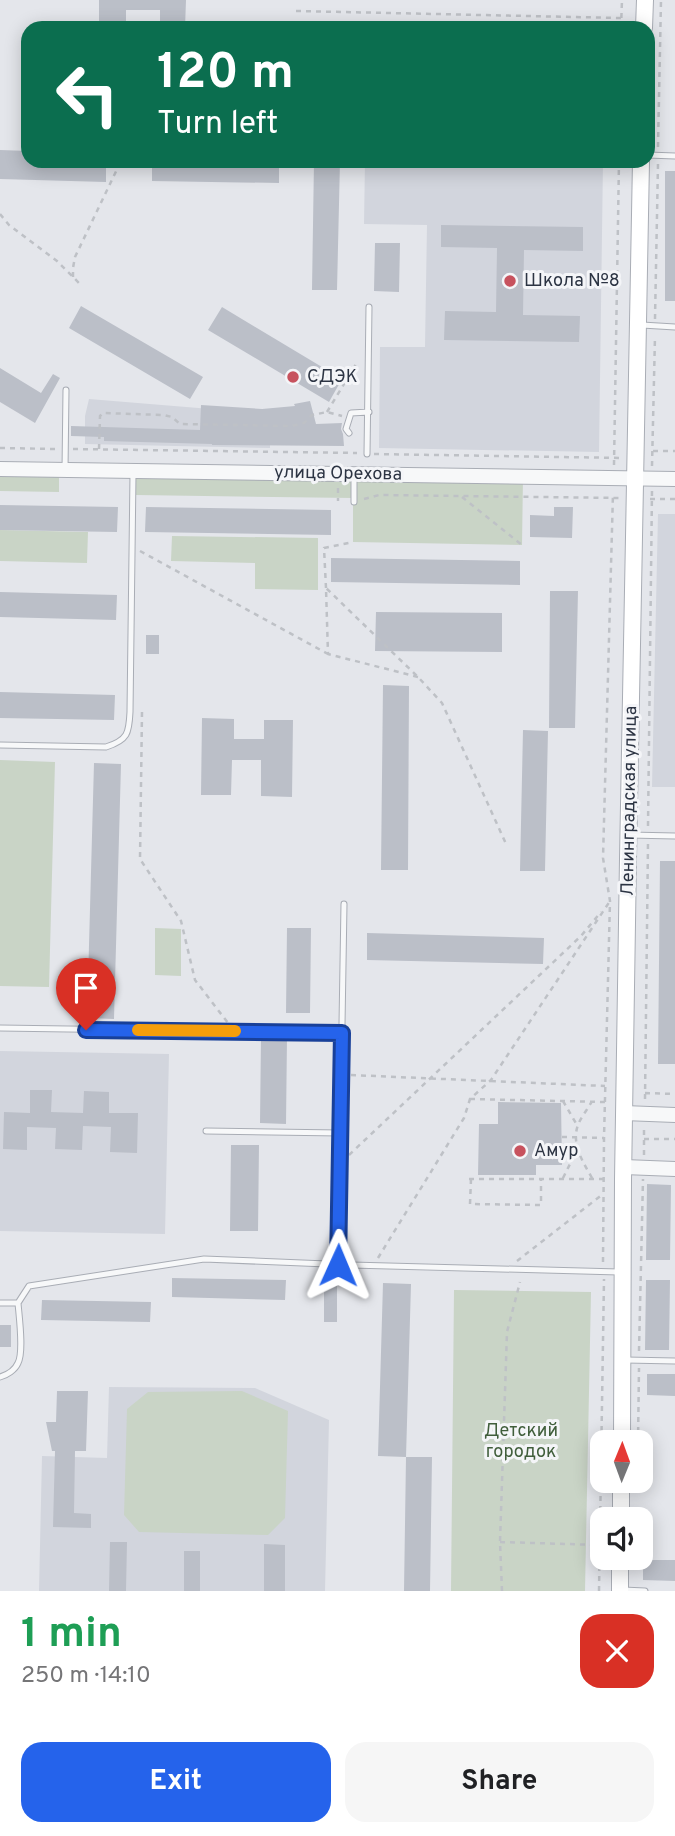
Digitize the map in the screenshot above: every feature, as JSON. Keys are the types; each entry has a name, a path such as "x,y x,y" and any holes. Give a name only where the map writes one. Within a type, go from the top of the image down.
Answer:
{"main road":[{"path":"644,21 645,0"},
{"name":"Ленинградская улица","path":"623,1430 631,1360 622,1272 635,499 644,479 647,326 642,168"},
{"path":"620,1570 620,1591"}],"street":[{"name":"улица Орехова","path":"0,469 675,479"},
{"path":"624,1113 675,1115"},
{"path":"624,1167 675,1169"}],"lane":[{"path":"658,155 675,156"},
{"path":"368,454 369,307"},
{"path":"647,326 675,327"},
{"path":"65,470 66,390"},
{"path":"349,433 346,429 351,413 369,412"},
{"path":"0,745 106,747 118,743 126,736 129,726 133,471"},
{"path":"354,474 354,502"},
{"path":"628,835 675,836"},
{"path":"338,1265 344,904"},
{"path":"0,1028 342,1033"},
{"path":"206,1131 340,1133"},
{"path":"0,1377 8,1374 19,1362 18,1303 29,1286 204,1259 622,1272"},
{"path":"0,1303 18,1303"},
{"path":"631,1360 675,1361"},
{"path":"620,1591 645,1591"}],"path":[{"path":"296,11 621,18 622,0"},
{"path":"653,451 647,326 658,155 661,0"},
{"path":"73,277 75,257 118,168"},
{"path":"600,1507 603,1179 610,901 603,858 614,478 619,168"},
{"path":"0,215 79,282"},
{"path":"327,412 368,345"},
{"path":"99,449 99,422 103,413 164,415 172,417 180,424 292,426 304,423 312,415 327,412 348,418"},
{"path":"0,448 644,458 653,451 675,452"},
{"path":"637,1430 631,1360 644,1139 652,499 644,479 644,458"},
{"path":"354,502 379,495 675,499"},
{"path":"462,496 522,545"},
{"path":"328,654 324,548 353,542"},
{"path":"132,547 328,654 418,677"},
{"path":"326,588 442,703 507,846"},
{"path":"142,712 140,859 181,921 195,980 236,1031"},
{"path":"603,858 611,858"},
{"path":"339,1164 581,936 610,901"},
{"path":"373,1266 464,1118 470,1099 491,1080 610,901"},
{"path":"341,1075 605,1086"},
{"path":"645,1093 675,1094"},
{"path":"470,1099 605,1102"},
{"path":"563,1101 578,1126"},
{"path":"563,1178 577,1150 578,1126 592,1101"},
{"path":"562,1137 604,1138"},
{"path":"644,1139 675,1139"},
{"path":"577,1150 592,1178"},
{"path":"541,1179 541,1205 470,1204 470,1179 592,1178 603,1179"},
{"path":"508,1269 603,1194"},
{"path":"502,1591 500,1542 507,1332 520,1282"},
{"path":"500,1542 590,1545"},
{"path":"599,1570 599,1591"}],"shaded area":[{"path":"365,168 603,168 599,452 379,448 380,347 425,347 427,225 364,224"},
{"path":"89,399 270,414 270,448 85,444 85,416"},
{"path":"658,514 675,514 675,787 652,787"},
{"path":"0,1051 169,1054 165,1234 0,1231"},
{"path":"109,1387 255,1388 329,1420 325,1591 39,1591 42,1456 107,1458"}],"green space":[{"path":"0,472 59,473 59,492 0,491"},
{"path":"136,474 523,477 522,545 353,542 353,498 136,495"},
{"path":"0,530 88,532 87,563 0,561"},
{"path":"172,536 318,538 318,590 255,589 255,563 171,561"},
{"path":"0,760 55,762 49,987 0,986"},
{"path":"155,928 181,929 181,976 155,975"},
{"name":"Детский городок","path":"454,1290 591,1292 585,1591 451,1591"},
{"path":"242,1391 288,1411 285,1518 268,1535 139,1532 124,1515 127,1409 148,1392"}],"building":[{"path":"99,0 186,0 185,21 160,21 160,10 126,10 126,21 99,21"},
{"path":"0,150 21,151 21,168 106,168 106,182 0,179"},
{"path":"152,168 279,168 279,183 152,181"},
{"path":"314,168 340,168 337,290 312,290"},
{"path":"665,171 675,171 675,301 665,301"},
{"name":"Школа №8","path":"441,225 583,227 583,251 524,250 523,315 580,316 579,342 444,340 445,311 496,312 497,248 441,247"},
{"path":"375,243 400,243 399,292 374,291"},
{"path":"81,306 203,377 190,399 69,328"},
{"path":"222,307 342,379 329,402 208,330"},
{"path":"0,368 41,393 53,374 60,378 35,423 0,402"},
{"path":"310,401 316,424 342,423 344,446 212,445 104,441 104,437 71,436 71,426 200,430 201,405 262,409 295,406 294,404"},
{"path":"0,505 118,507 117,532 0,530"},
{"path":"146,507 331,510 331,535 145,532"},
{"path":"554,507 573,507 572,538 530,537 530,515 554,516"},
{"path":"331,558 520,561 520,585 331,582"},
{"path":"550,591 578,591 575,728 549,728"},
{"path":"0,592 117,595 116,620 0,617"},
{"path":"376,612 502,613 502,652 375,651"},
{"path":"146,635 159,635 159,654 146,654"},
{"path":"383,685 409,686 408,870 381,870"},
{"path":"0,692 115,695 114,720 0,718"},
{"path":"202,718 234,719 234,739 264,739 264,720 293,720 292,797 261,796 261,760 232,760 231,795 201,795"},
{"path":"523,730 548,731 545,871 520,871"},
{"path":"94,763 121,764 114,1019 87,1018"},
{"path":"660,861 675,861 675,1064 658,1064"},
{"path":"287,928 311,928 310,1013 286,1013"},
{"path":"367,933 544,938 543,964 367,960"},
{"path":"261,1037 287,1037 286,1124 260,1123"},
{"path":"30,1090 52,1090 51,1112 83,1113 84,1091 109,1092 109,1113 138,1113 137,1153 110,1152 111,1127 83,1126 82,1150 55,1149 56,1128 27,1127 27,1150 3,1149 4,1112 30,1113"},
{"name":"Амур","path":"498,1102 561,1103 562,1165 536,1165 536,1175 478,1175 479,1124 498,1124"},
{"path":"231,1145 259,1145 258,1231 230,1231"},
{"path":"647,1184 671,1185 670,1260 646,1260"},
{"path":"172,1278 286,1280 285,1300 172,1297"},
{"path":"324,1280 337,1280 337,1322 324,1322"},
{"path":"646,1280 670,1280 669,1350 645,1350"},
{"path":"383,1283 411,1284 406,1457 378,1456"},
{"path":"42,1300 151,1302 150,1322 41,1320"},
{"path":"0,1325 11,1325 11,1347 0,1347"},
{"path":"647,1374 675,1374 675,1396 647,1395"},
{"path":"57,1391 88,1391 86,1451 75,1451 74,1513 91,1514 91,1528 53,1527 55,1451 52,1451 46,1422 56,1422"},
{"path":"406,1457 432,1457 430,1591 404,1591"},
{"path":"110,1542 127,1542 126,1591 109,1591"},
{"path":"264,1544 285,1545 285,1591 264,1591"},
{"path":"184,1551 200,1551 200,1591 184,1591"},
{"path":"653,1560 675,1560 675,1581 643,1580 643,1570 653,1570"}],"slow traffic":[{"path":"138,1030 235,1031"}],"place":[{"name":"Школа №8","path":"510,281"},
{"name":"СДЭК","path":"293,377"},
{"name":"Амур","path":"520,1151"}],"route":[{"path":"86,1030 342,1033 338,1265"}]}
